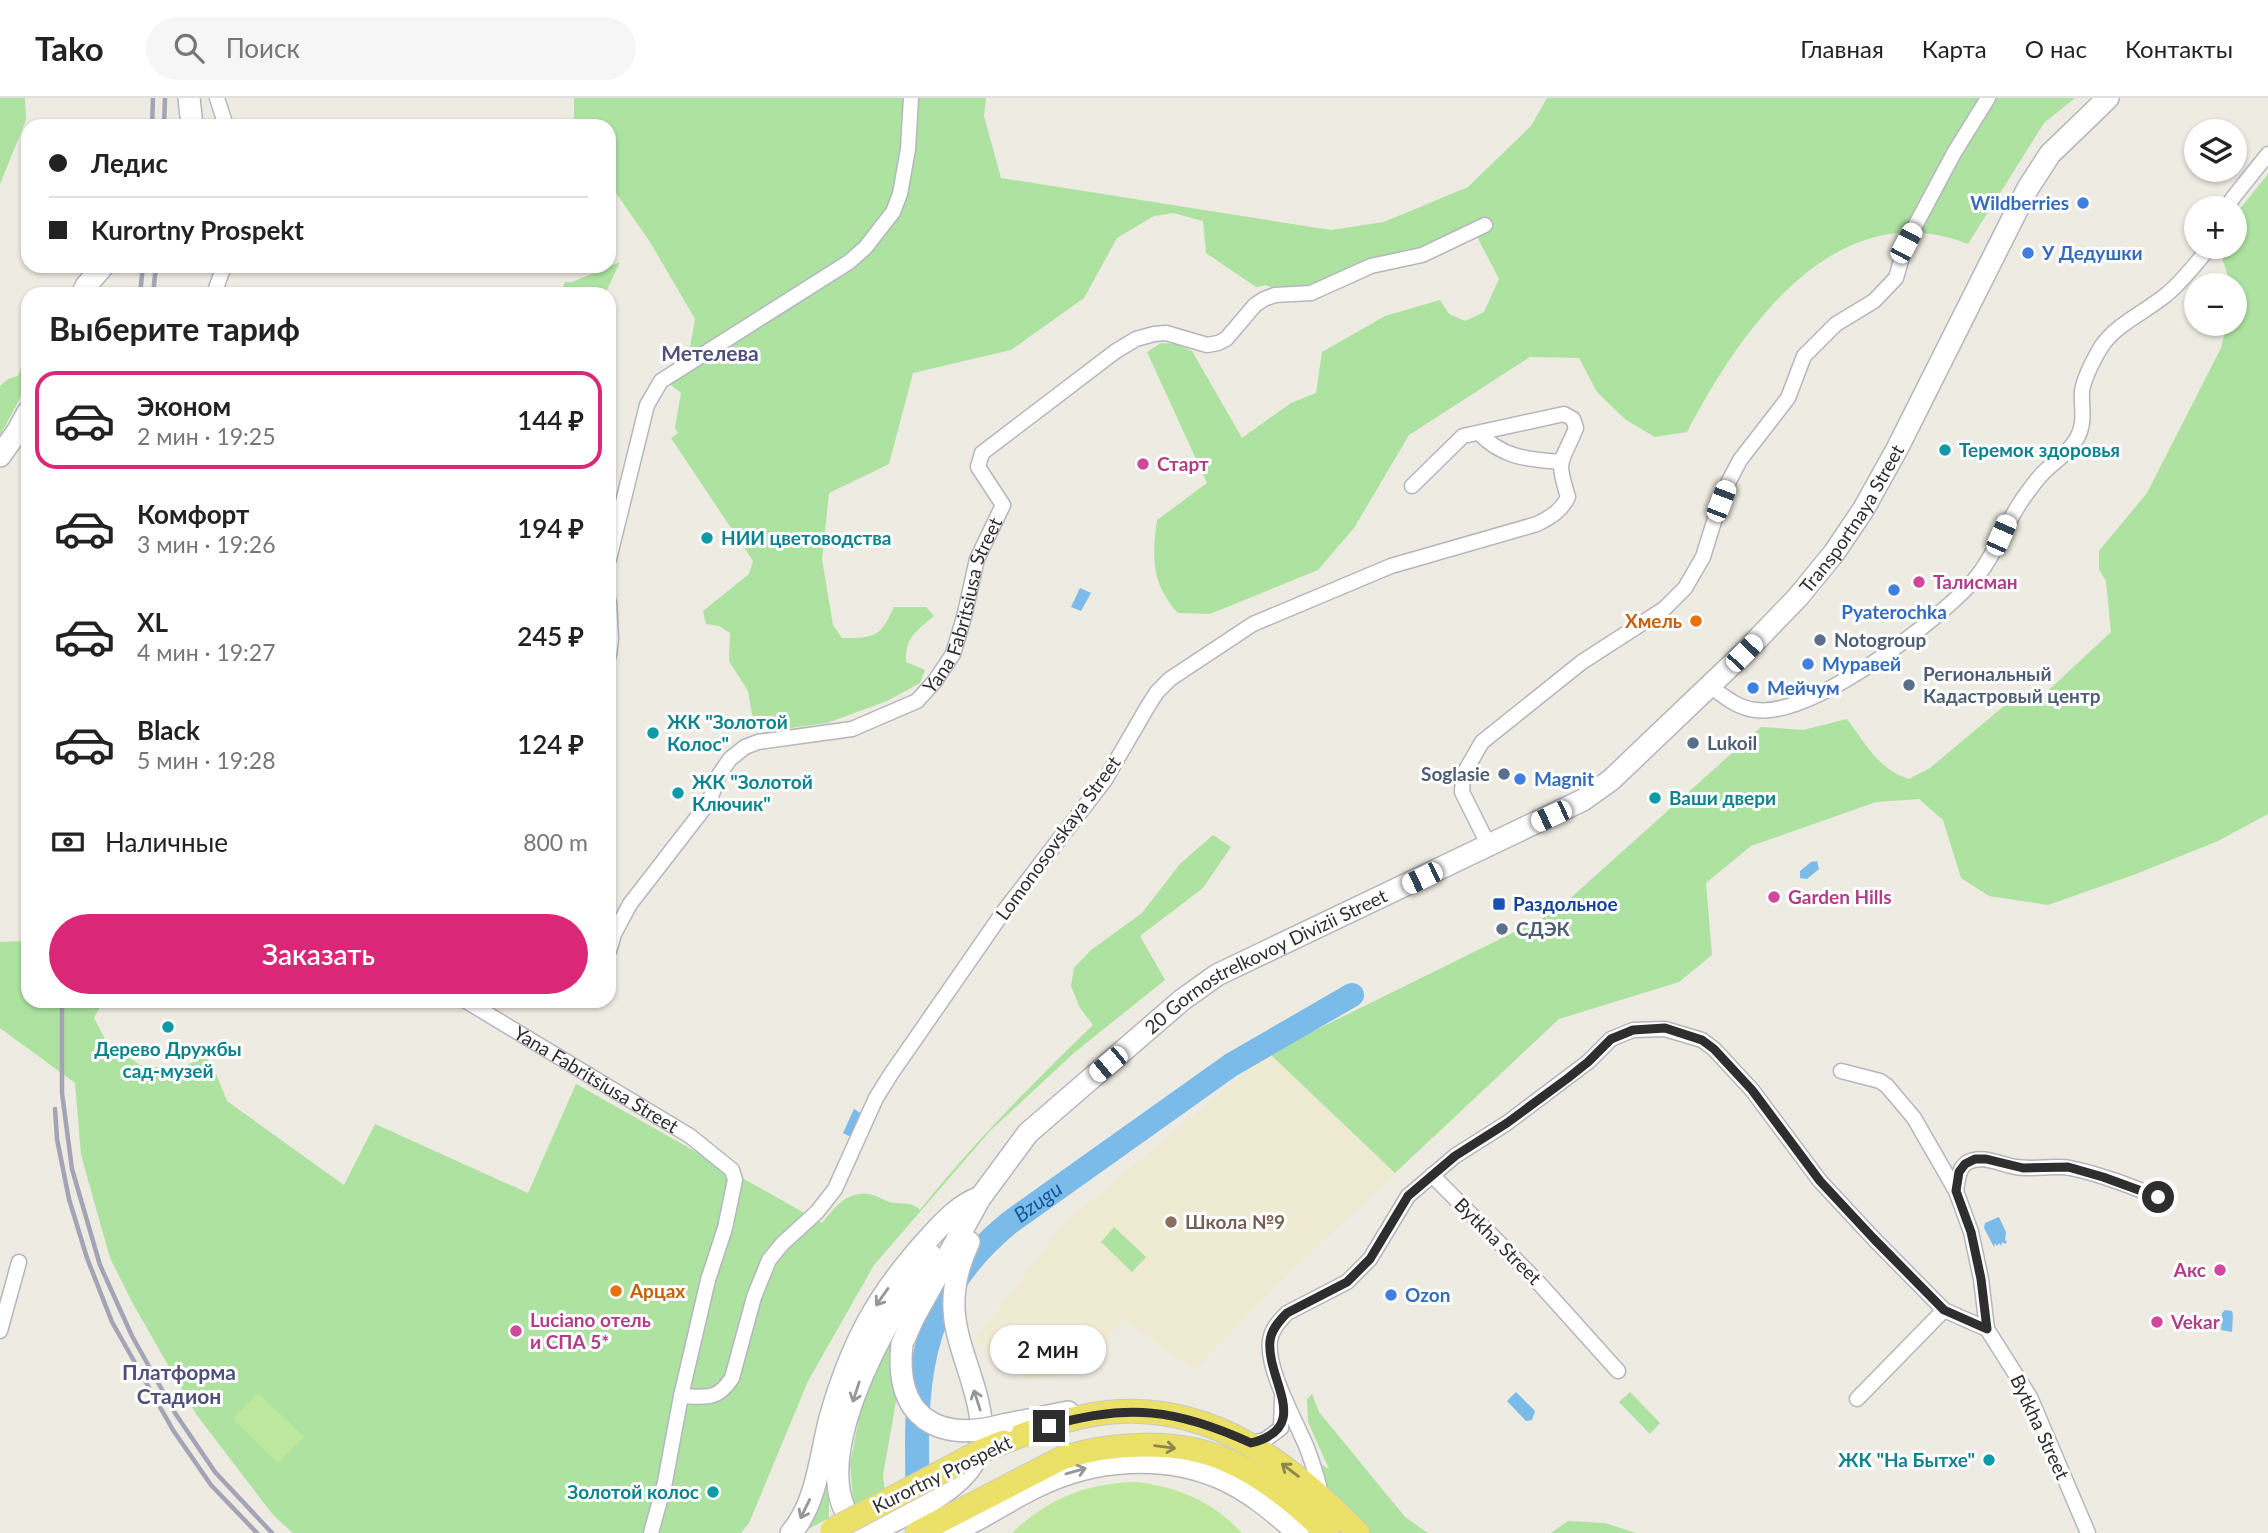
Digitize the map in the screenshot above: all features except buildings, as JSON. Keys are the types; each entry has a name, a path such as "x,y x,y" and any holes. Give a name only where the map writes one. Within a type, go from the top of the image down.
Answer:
{"main road":[{"path":"189,98 191,119"},
{"name":"Transportnaya Street","path":"1489,846 1583,800 1611,780 1798,597 1863,510 1897,449 2028,188 2050,154 2108,98"},
{"path":"86,287 97,273"},
{"path":"0,456 21,426"},
{"name":"20 Gornostrelkovoy Divizii Street","path":"972,1202 993,1180 1028,1133 1182,1000 1217,975 1489,846"},
{"path":"870,1533 916,1509 959,1480 967,1473 980,1447 983,1431 981,1413 960,1351 954,1310 956,1281 962,1255 979,1220 972,1202"},
{"path":"972,1202 902,1344 901,1381 911,1402 929,1421 951,1431 1004,1433"},
{"path":"791,1533 810,1498 848,1361 871,1312 921,1247 972,1202"},
{"path":"863,1533 853,1525 842,1507 837,1479 841,1446 856,1390 868,1360 915,1277 972,1202"},
{"name":"Kurortny Prospekt","path":"829,1531 975,1454 1004,1433 1112,1412 1171,1415 1227,1432 1251,1443 1321,1495 1357,1533"},
{"name":"Kurortny Prospekt","path":"916,1533 1062,1458 1085,1451 1127,1445 1202,1452 1226,1460 1286,1497 1326,1533"},
{"path":"949,1533 965,1527 1039,1485 1068,1473 1108,1464 1129,1463 1177,1465 1218,1477 1258,1500 1298,1533"}],"street":[{"path":"216,98 224,119"},
{"path":"616,531 647,405 661,381 849,262 878,234 893,212 904,177 911,98"},
{"path":"1489,846 1462,792 1463,775 1482,742 1582,662 1664,609 1685,588 1703,556 1723,496 1740,460 1788,398 1804,356 1836,324 1874,301 1896,278 1906,243 1954,153 1988,98"},
{"path":"2234,196 2268,154"},
{"name":"Yana Fabritsiusa Street","path":"616,930 630,904 709,802 719,775 730,759 745,747 758,742 852,729 917,701 935,681 953,654 977,559 1003,505 978,467 982,453 1116,351 1136,340 1166,333 1207,345 1218,343 1226,339 1255,305 1264,299 1275,295 1311,293 1371,266 1422,255 1485,225"},
{"path":"1710,686 1739,706 1758,711 1783,709 1821,694 1862,672 1941,611 1974,580 1993,552 2009,518 2026,494 2044,472 2063,457 2077,437 2084,416 2082,391 2102,346 2131,319 2166,295 2199,259"},
{"path":"1412,486 1464,436 1564,414 1573,419 1576,428 1560,462 1516,457 1491,446 1479,433"},
{"name":"Lomonosovskaya Street","path":"681,1396 709,1397 726,1387 732,1378 754,1297 769,1260 835,1189 876,1098 891,1074 1004,911 1105,780 1157,692 1170,680 1254,624 1391,566 1550,518 1561,509 1568,497 1560,462"},
{"name":"Yana Fabritsiusa Street","path":"478,1008 690,1136 732,1170 735,1180 725,1228 708,1280 681,1396"},
{"path":"1321,1495 1308,1450 1282,1393 1270,1352 1270,1339 1279,1321 1287,1313 1347,1282 1370,1259 1408,1196 1455,1156 1507,1123 1578,1070 1611,1039 1633,1030 1665,1028 1702,1040 1728,1062 1820,1181 1944,1310 1987,1329"},
{"path":"1841,1071 1880,1081 1887,1086 1914,1118 1956,1191 1971,1232 1981,1279 1987,1329"},
{"path":"1956,1191 1959,1172 1965,1164 1975,1159 1986,1159 2023,1168 2068,1167 2158,1197"},
{"name":"Bytkha Street","path":"1432,1175 1537,1281 1618,1371"},
{"path":"0,1331 19,1262"},
{"path":"1857,1399 1944,1310"},
{"name":"Bytkha Street","path":"1987,1329 2030,1397 2088,1533"},
{"path":"1251,1443 1265,1440 1281,1428 1282,1393"},
{"path":"651,1533 666,1482 681,1396"}],"shaded area":[{"path":"1269,1053 1395,1173 1278,1284 1195,1370 1123,1318 1097,1360 1083,1373 1025,1380 975,1340 1063,1224"}],"green space":[{"path":"0,98 25,98 26,119 21,119 21,132 0,184"},
{"path":"574,98 986,98 984,116 1001,178 1331,230 1384,222 1468,187 1531,126 1547,98 2075,98 2044,123 1968,244 1920,233 1875,237 1835,254 1798,280 1764,314 1735,353 1687,432 1655,437 1626,420 1597,392 1579,358 1530,357 1409,435 1354,528 1318,570 1210,614 1178,613 1158,580 1154,558 1157,520 1207,483 1147,352 1161,343 1176,344 1192,351 1242,438 1291,403 1316,393 1322,352 1385,316 1440,300 1449,314 1465,321 1484,312 1499,279 1470,223 1420,248 1364,260 1311,287 1256,287 1206,253 1203,221 1173,213 1154,216 1117,238 1084,298 1011,350 913,373 889,464 829,493 822,559 833,625 842,638 876,634 894,607 926,607 934,616 917,631 907,647 906,662 925,670 920,683 887,701 827,723 769,731 756,725 748,691 729,661 730,633 719,626 706,624 703,611 749,574 753,561 671,438 678,433 675,428 681,393 667,382 686,370 695,319 650,242 616,193 616,119 574,119"},
{"path":"2268,174 2268,814 2218,841 2048,905 1989,896 1961,878 1943,820 1919,799 1876,802 1751,846 1706,883 1712,955 1679,982 1559,1019 1395,1173 1269,1053 1555,912 1761,727 1803,730 1847,719 1881,762 1898,775 1909,779 1930,768 2004,706 2016,701 2037,701 2111,632 2106,581 2099,569 2099,551 2147,493 2221,348 2224,336 2247,336 2247,273 2227,273 2222,259 2247,259 2247,200"},
{"path":"594,273 615,273 608,287 563,287 565,282 572,282"},
{"path":"21,367 21,396 0,436 0,386 8,379 18,376"},
{"name":"Luciano отель и СПА 5*","path":"1213,835 1231,847 1203,888 1140,936 1165,980 1075,1052 990,1131 874,1265 808,1381 749,1523 741,1533 293,1533 273,1515 196,1414 110,1258 81,1155 75,1083 0,1028 0,942 21,941 21,1008 99,1008 94,1018 106,1041 140,1065 179,1070 205,1055 227,1101 344,1185 375,1124 528,1193 576,1084 822,1223 846,1199 859,1194 870,1194 894,1203 912,1205 920,1210 1004,1114 1093,1025 1080,1008 1071,986 1074,968 1091,950 1142,913 1180,864"},
{"path":"1114,1227 1146,1257 1132,1272 1101,1242"},
{"path":"905,1311 898,1390 883,1475 885,1493 854,1510 850,1464 865,1389"},
{"path":"1630,1392 1660,1423 1650,1434 1619,1402"},
{"path":"258,1393 304,1437 278,1463 233,1418"},
{"path":"1312,1394 1319,1412 1405,1517 1428,1533 1294,1533 1309,1458 1329,1469 1308,1422 1307,1399"},
{"path":"829,1458 829,1518 801,1533"},
{"path":"1135,1482 1165,1487 1193,1497 1207,1504 1242,1533 1012,1533 1039,1511 1069,1495 1100,1486"},
{"path":"1568,1521 1605,1523 1636,1533 1551,1533"}],"water":[{"path":"1080,588 1091,593 1081,611 1071,607"},
{"path":"1817,861 1819,869 1807,879 1800,878 1800,871 1811,862"},
{"path":"854,1109 862,1114 851,1137 843,1133"},
{"path":"1999,1217 2007,1242 2002,1242 2001,1246 1995,1243 1994,1247 1984,1228 1985,1223"},
{"path":"2225,1310 2232,1311 2232,1332 2221,1330 2222,1313"},
{"path":"1516,1392 1535,1411 1532,1420 1526,1421 1507,1401"}],"waterway":[{"name":"Bzugu","path":"918,1505 917,1424 926,1351 937,1317 953,1285 977,1253 1009,1223 1231,1065 1352,995"}],"railway":[{"path":"152,119 153,98"},
{"path":"164,119 165,98"},
{"path":"141,287 142,273"},
{"path":"154,287 155,273"},
{"path":"62,1008 62,1093 72,1169 100,1265 132,1336 175,1413 215,1472 272,1533"},
{"path":"55,1109 57,1139 69,1199 87,1258 112,1322 173,1430 211,1485 257,1533"}],"place":[{"name":"Wildberries","path":"2083,203"},
{"name":"У Дедушки","path":"2028,253"},
{"name":"Теремок здоровья","path":"1945,450"},
{"name":"Старт","path":"1143,464"},
{"name":"НИИ цветоводства","path":"707,538"},
{"name":"Талисман","path":"1919,582"},
{"name":"Pyaterochka","path":"1894,590"},
{"name":"Хмель","path":"1696,621"},
{"name":"Notogroup","path":"1820,640"},
{"name":"Муравей","path":"1808,664"},
{"name":"Региональный Кадастровый центр","path":"1909,685"},
{"name":"Мейчум","path":"1753,688"},
{"name":"ЖК \"Золотой Колос\"","path":"653,733"},
{"name":"Lukoil","path":"1693,743"},
{"name":"Soglasie","path":"1504,774"},
{"name":"Magnit","path":"1520,779"},
{"name":"ЖК \"Золотой Ключик\"","path":"678,793"},
{"name":"Ваши двери","path":"1655,798"},
{"name":"Garden Hills","path":"1774,897"},
{"name":"Раздольное","path":"1499,904"},
{"name":"СДЭК","path":"1502,929"},
{"name":"Дерево Дружбы сад-музей","path":"168,1027"},
{"name":"Школа №9","path":"1171,1222"},
{"name":"Акс","path":"2220,1270"},
{"name":"Арцах","path":"616,1291"},
{"name":"Ozon","path":"1391,1295"},
{"name":"Vekar","path":"2157,1322"},
{"name":"Luciano отель и СПА 5*","path":"516,1331"},
{"name":"ЖК \"На Бытхе\"","path":"1989,1460"},
{"name":"Золотой колос","path":"713,1492"}],"district":[{"name":"Метелева","path":"710,354"},
{"name":"Платформа Стадион","path":"179,1385"}],"route":[{"path":"1049,1426 1112,1412 1160,1413 1191,1420 1251,1443 1273,1435 1281,1428 1283,1420 1282,1393 1270,1352 1270,1339 1279,1321 1287,1313 1347,1282 1370,1259 1408,1196 1455,1156 1507,1123 1588,1062 1611,1039 1633,1030 1665,1028 1702,1040 1714,1049 1752,1090 1820,1181 1874,1239 1944,1310 1987,1329 1981,1279 1971,1232 1956,1191 1959,1172 1965,1164 1975,1159 1986,1159 2023,1168 2068,1167 2158,1197"}]}
